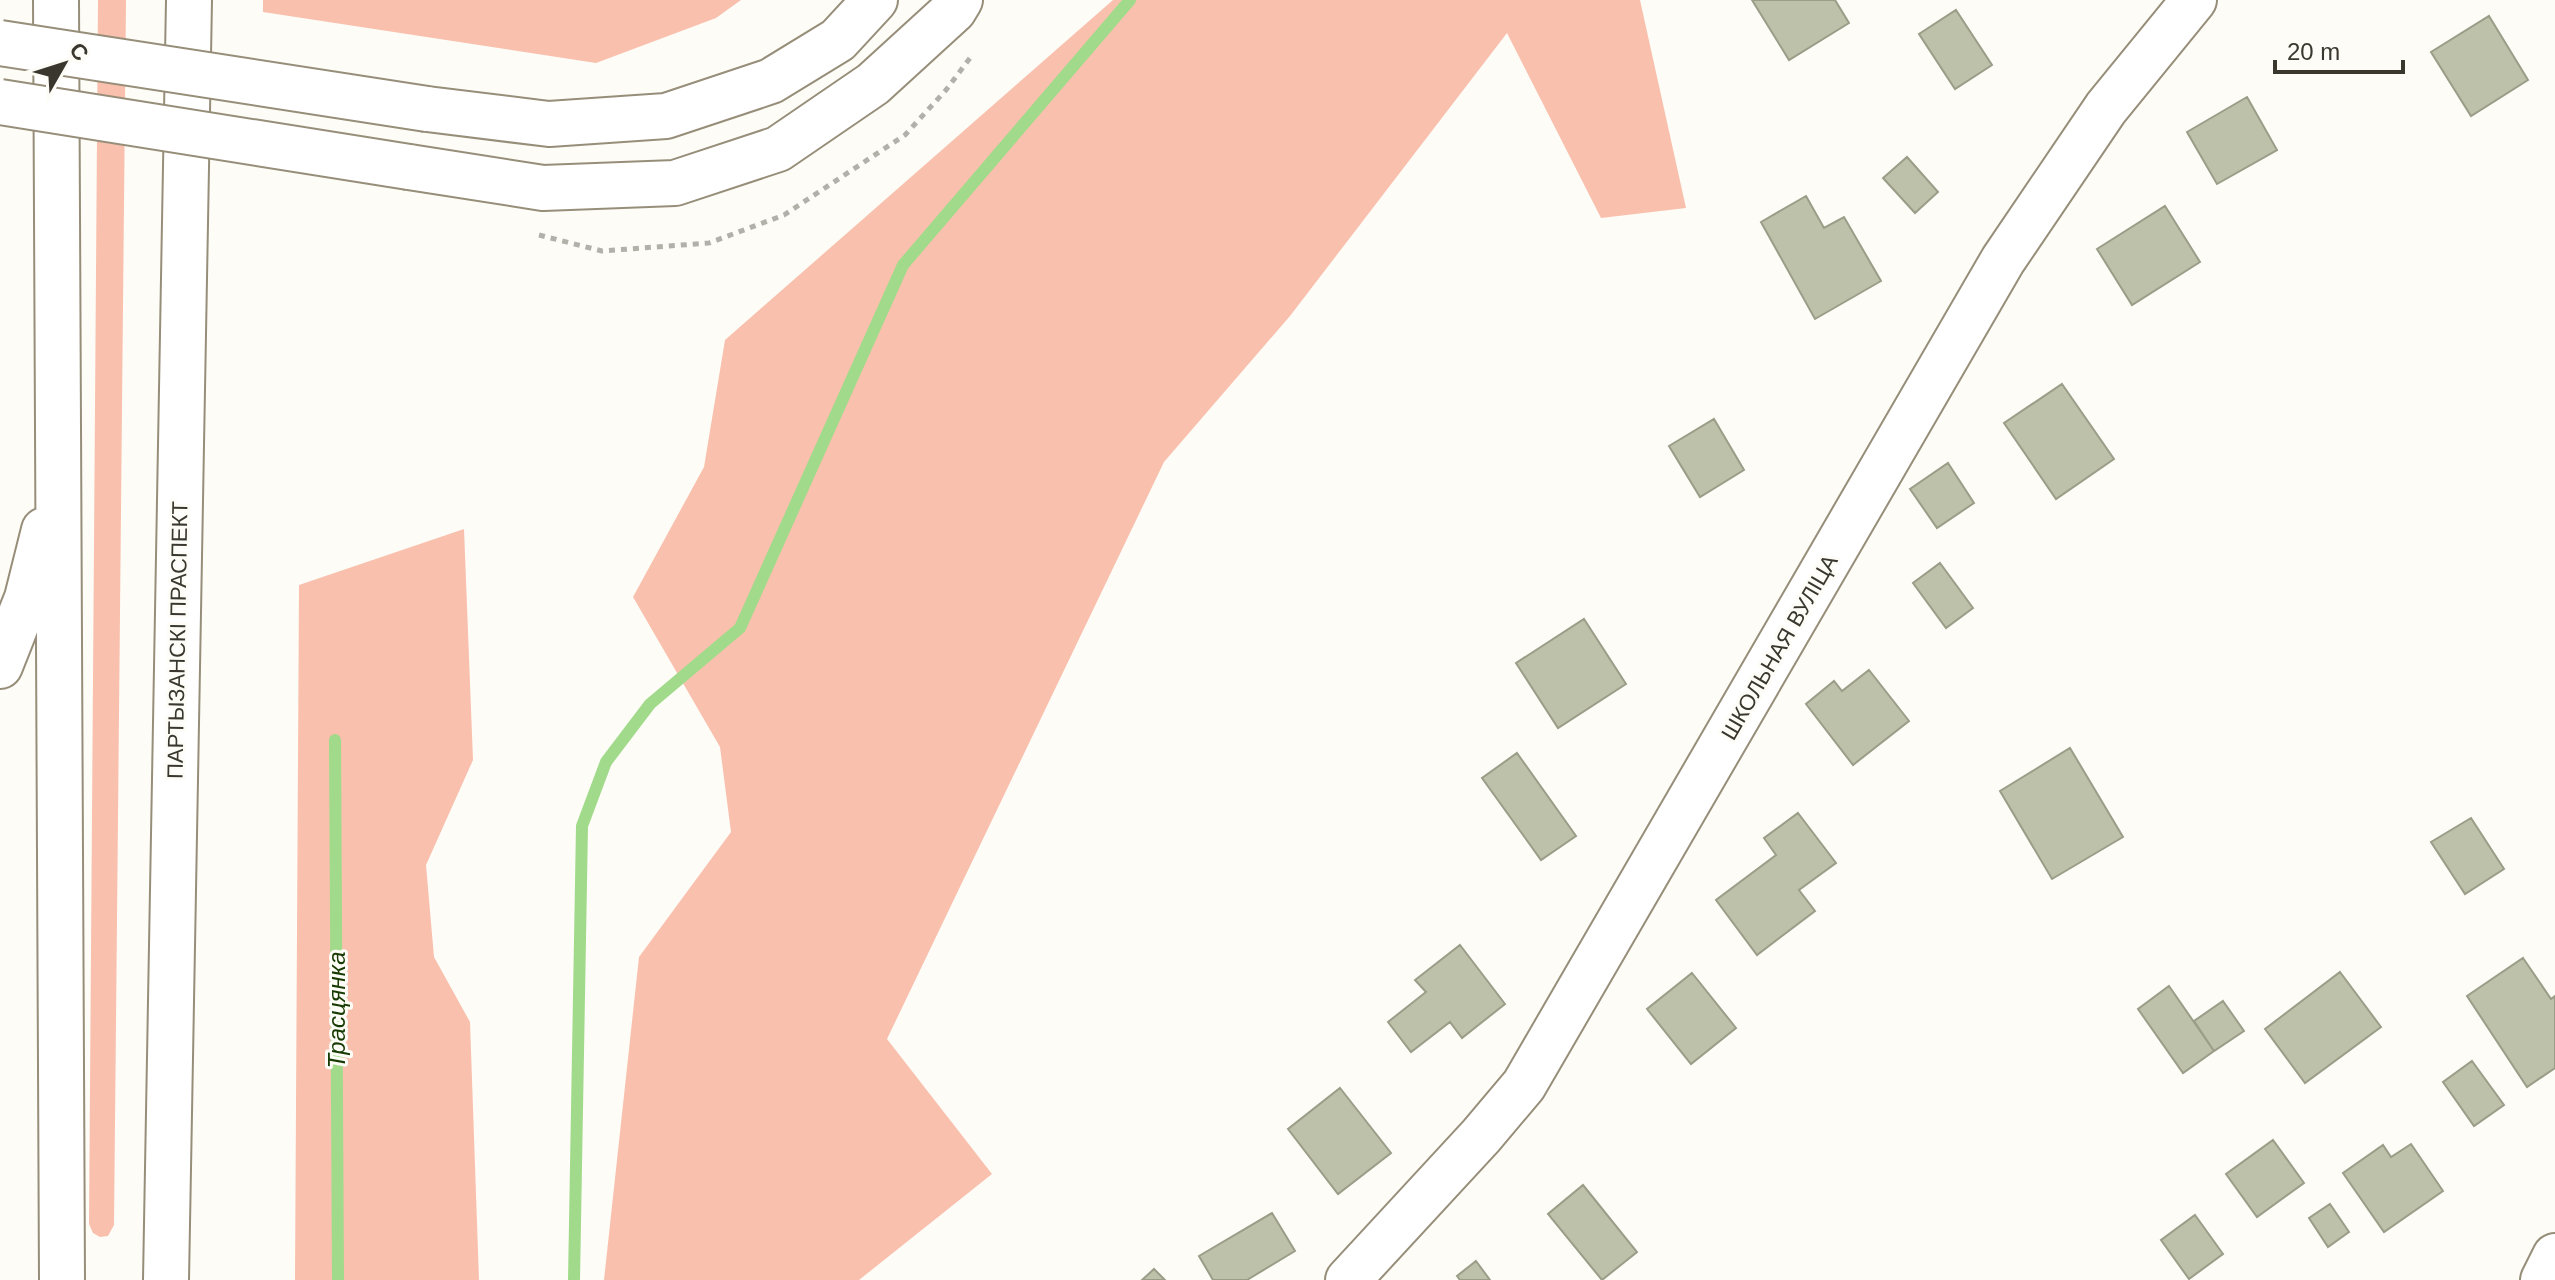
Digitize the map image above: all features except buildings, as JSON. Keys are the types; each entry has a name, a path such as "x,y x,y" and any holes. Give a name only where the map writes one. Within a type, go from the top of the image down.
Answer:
{"main road":[{"path":"56,0 62,1280"},
{"name":"ПАРТЫЗАНСКІ ПРАСПЕКТ","path":"166,1280 189,0"},
{"path":"0,43 427,109 549,124 666,116 771,81 838,40 875,0"},
{"path":"0,102 543,188 675,183 778,149 873,84 954,10 960,0"},
{"name":"ШКОЛЬНАЯ ВУЛІЦА","path":"1348,1280 1524,1085 2003,260 2106,108 2194,0"},
{"path":"0,666 27,598 60,466"},
{"path":"2543,1280 2555,1256"}],"shaded area":[{"path":"98,0 126,0 114,1225 108,1236 100,1237 93,1233 89,1224"},
{"path":"263,0 741,0 716,18 596,63 263,12"},
{"path":"1113,0 1640,0 1686,208 1601,218 1507,33 1290,316 1164,462 887,1039 992,1174 859,1280 604,1280 639,957 731,832 720,747 633,597 704,467 725,340"},
{"path":"464,529 473,760 426,865 434,957 470,1022 479,1280 295,1280 299,585"}],"waterway":[{"path":"574,1280 582,826 606,762 650,704 740,628 903,265 1130,0"},
{"name":"Трасцянка","path":"335,740 338,1280"}]}
